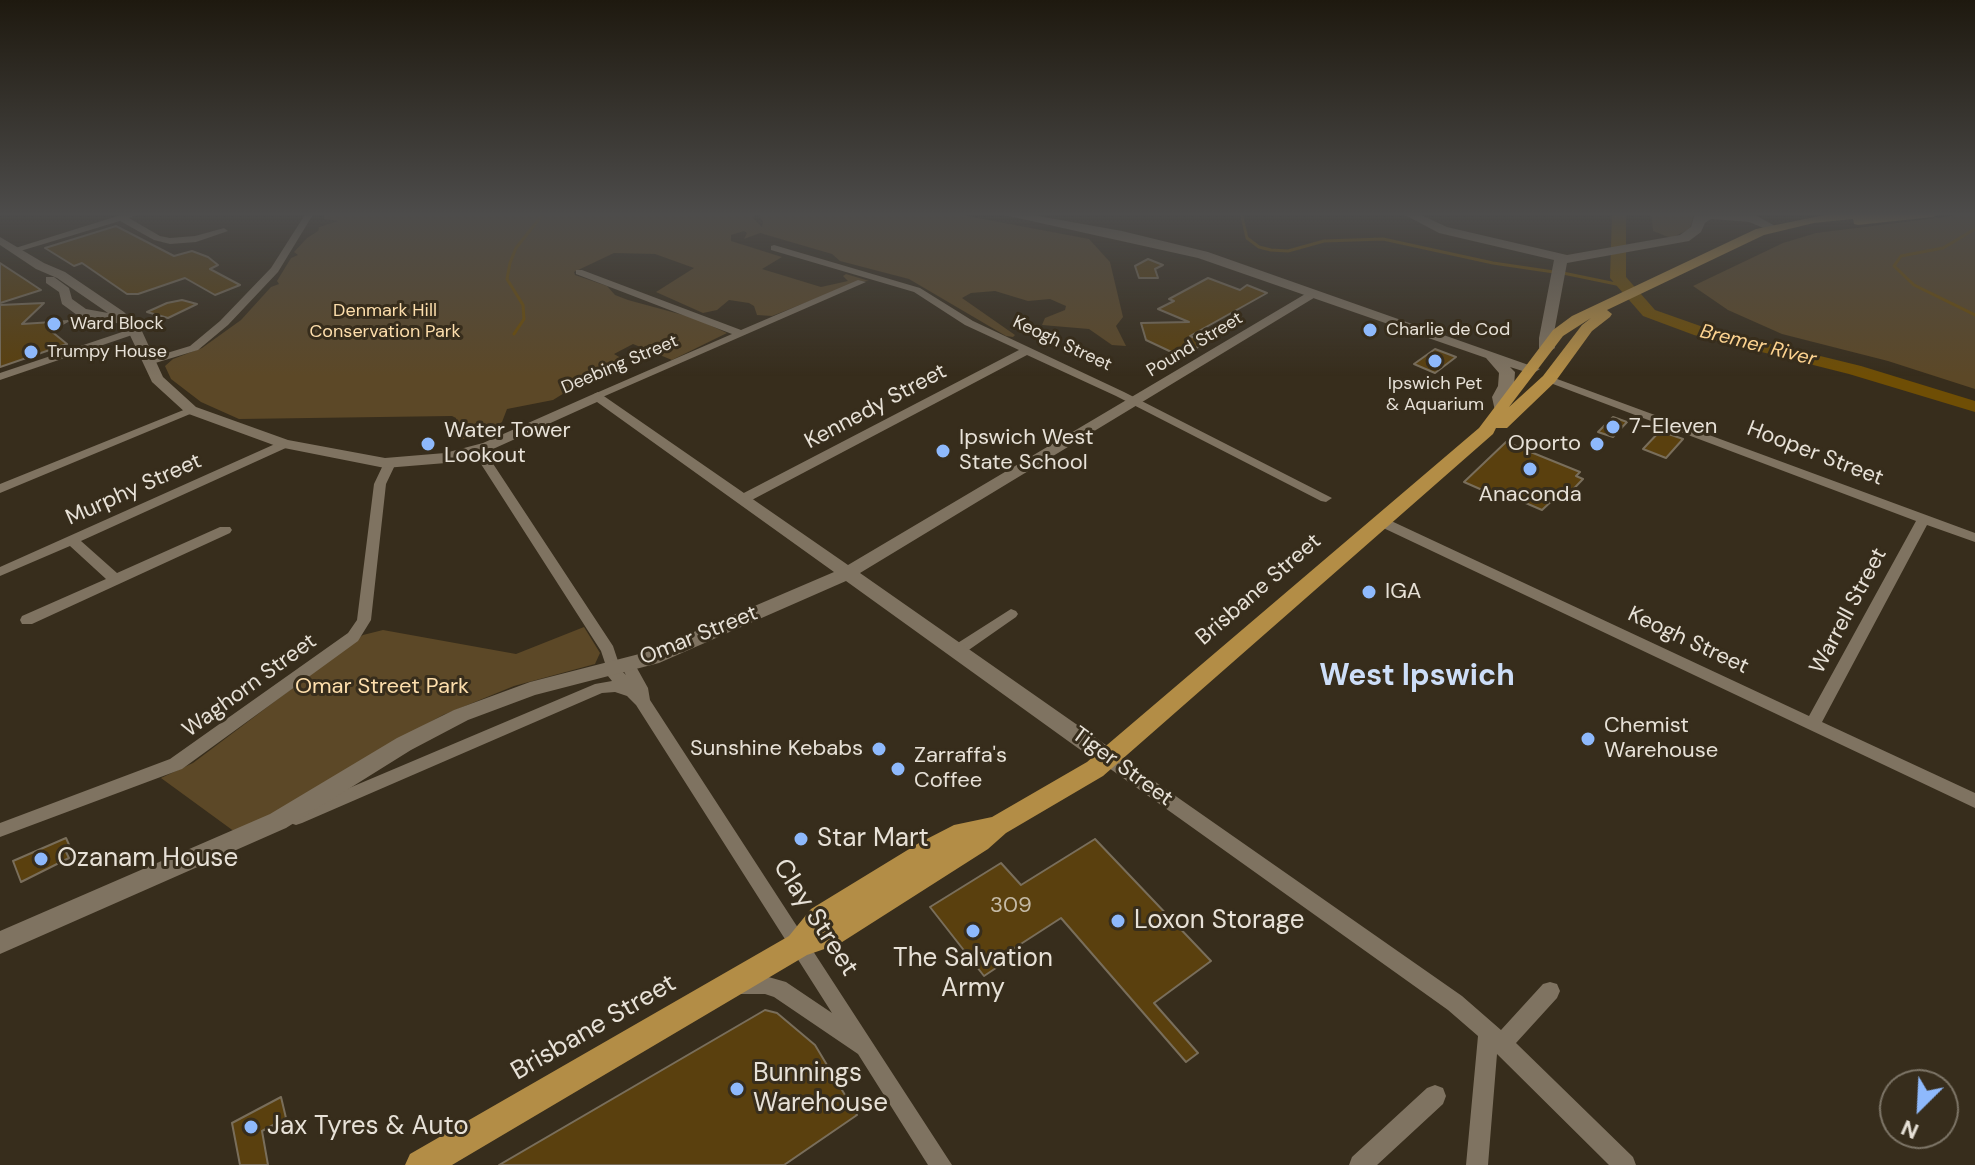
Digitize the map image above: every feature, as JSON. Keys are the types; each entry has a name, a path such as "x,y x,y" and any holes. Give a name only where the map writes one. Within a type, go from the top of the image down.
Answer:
{"main road":[{"name":"Hooper Street","path":"1235,267 1316,293 1549,379"},
{"path":"1422,332 1499,351 1545,351 1563,267"},
{"path":"1487,430 1497,428 1549,379 1597,313 1691,267"},
{"name":"Brisbane Street","path":"421,1165 799,945 821,917 928,851 963,832 997,826 1085,776 1487,430 1488,424 1563,328 1597,313"},
{"name":"Hooper Street","path":"1422,332 1530,371"},
{"path":"1493,360 1507,372 1506,386 1500,397 1501,408"}],"street":[{"path":"41,267 63,284 61,292"},
{"path":"0,489 191,410 168,392 130,326 104,304 42,267"},
{"path":"148,362 194,348 224,323 277,267"},
{"name":"Keogh Street","path":"845,267 902,283 969,323 1326,498"},
{"path":"579,272 742,334"},
{"name":"Deebing Street","path":"191,410 284,444 390,463 446,458 478,450 861,282"},
{"path":"61,292 82,290"},
{"path":"61,292 87,314 130,326"},
{"name":"Pound Street","path":"1134,402 1316,293"},
{"path":"87,314 100,311 104,304"},
{"path":"0,377 130,326"},
{"name":"Kennedy Street","path":"743,499 1028,350"},
{"name":"Hooper Street","path":"1549,379 1975,538"},
{"name":"Tiger Street","path":"598,396 1455,1003 1625,1165"},
{"name":"Omar Street","path":"249,835 308,805 404,744 449,720 530,689 657,656 848,573 1134,402"},
{"name":"Murphy Street","path":"0,572 284,444"},
{"name":"Clay Street","path":"478,450 941,1165"},
{"name":"Waghorn Street","path":"0,830 176,764 353,637 364,620 380,484 390,463"},
{"name":"Warrell Street","path":"1813,724 1924,519"},
{"name":"Keogh Street","path":"1382,522 1975,801"},
{"path":"27,620 225,530"},
{"path":"72,540 115,579"},
{"path":"958,650 1011,614"},
{"name":"Omar Street","path":"0,943 249,835 343,800 602,687 616,686 636,697"},
{"path":"732,985 758,984 779,989 867,1049"},
{"path":"1477,1165 1495,1038 1550,991"},
{"path":"1360,1165 1435,1096"}],"green space":[{"name":"Denmark Hill Conservation Park","path":"285,267 584,267 574,272 575,275 607,286 615,295 694,318 727,333 672,360 633,344 614,354 626,361 610,368 592,370 587,379 553,400 507,409 502,422 489,431 460,440 456,418 452,416 239,419 201,402 171,379 165,366 173,359 202,348 241,320 271,287 279,284 277,281"},
{"name":"Denmark Hill Conservation Park","path":"765,267 762,269 821,287 848,281 843,276 846,274 869,281 858,282 772,316 757,315 754,306 749,303 729,300 717,310 703,313 656,292 694,268"},
{"name":"Denmark Hill Conservation Park","path":"864,267 1111,267 1123,317 1116,326 1126,346 1112,345 1089,329 1042,325 1045,318 1065,310 1066,306 1050,299 1028,301 995,291 971,293 962,298 1015,335 1006,336 909,279"},
{"path":"1732,267 1975,267 1975,389 1888,361 1782,334 1728,310 1693,286"},
{"name":"Omar Street Park","path":"584,627 600,653 595,664 514,686 443,715 300,800 235,832 161,778 193,763 363,635 383,630 516,654"}],"building":[{"path":"0,267 7,267 41,290 0,303"},
{"path":"88,267 213,267 210,269 240,285 215,295 185,278 138,294 127,294"},
{"path":"1135,267 1158,267 1155,269 1158,278 1139,278"},
{"path":"1208,278 1240,290 1247,285 1267,293 1190,336 1206,343 1180,356 1146,340 1141,323 1189,322 1158,309 1174,301 1169,299"},
{"path":"182,300 197,304 168,318 147,312 167,303"},
{"path":"44,303 22,324 68,321 51,331 67,344 0,367 0,305"},
{"name":"Ipswich Pet & Aquarium","path":"1435,349 1456,357 1435,373 1414,364"},
{"name":"7-Eleven","path":"1613,417 1627,422 1613,437 1598,432"},
{"path":"1660,431 1683,439 1666,458 1643,449"},
{"name":"Anaconda","path":"1506,442 1580,472 1576,476 1583,479 1562,501 1555,498 1542,510 1500,492 1496,496 1464,482"},
{"name":"Ozanam House","path":"66,838 70,847 65,850 69,858 21,882 13,861"},
{"name":"Loxon Storage","path":"1095,839 1211,961 1154,1003 1198,1053 1186,1062 1061,918 1013,949 1017,954 984,976 930,907 1001,863 1021,885"},
{"name":"Bunnings Warehouse","path":"765,1010 777,1013 815,1045 857,1115 784,1165 499,1165"},
{"name":"Jax Tyres & Auto","path":"281,1097 286,1118 262,1131 268,1165 240,1165 232,1123"}],"waterway":[{"path":"509,267 507,279 523,305 524,319 514,334"},
{"path":"1523,267 1554,272"},
{"name":"Bremer River","path":"1618,267 1618,278 1649,313 1700,332 1855,370 1975,407"},
{"path":"1895,267 1914,285 1975,315"},
{"path":"1563,273 1621,285"}],"place":[{"name":"Ward Block","path":"54,324"},
{"name":"Charlie de Cod","path":"1370,330"},
{"name":"Trumpy House","path":"31,352"},
{"name":"Ipswich Pet & Aquarium","path":"1435,361"},
{"name":"7-Eleven","path":"1613,427"},
{"name":"Water Tower Lookout","path":"428,444"},
{"name":"Oporto","path":"1597,444"},
{"name":"Ipswich West State School","path":"943,451"},
{"name":"Anaconda","path":"1530,469"},
{"name":"IGA","path":"1369,592"},
{"name":"Chemist Warehouse","path":"1588,739"},
{"name":"Sunshine Kebabs","path":"879,749"},
{"name":"Zarraffa's Coffee","path":"898,769"},
{"name":"Star Mart","path":"801,839"},
{"name":"Ozanam House","path":"41,859"},
{"name":"Loxon Storage","path":"1118,921"},
{"name":"The Salvation Army","path":"973,931"},
{"name":"Bunnings Warehouse","path":"737,1089"},
{"name":"Jax Tyres & Auto","path":"251,1127"}],"district":[{"name":"West Ipswich","path":"1417,677"}]}
